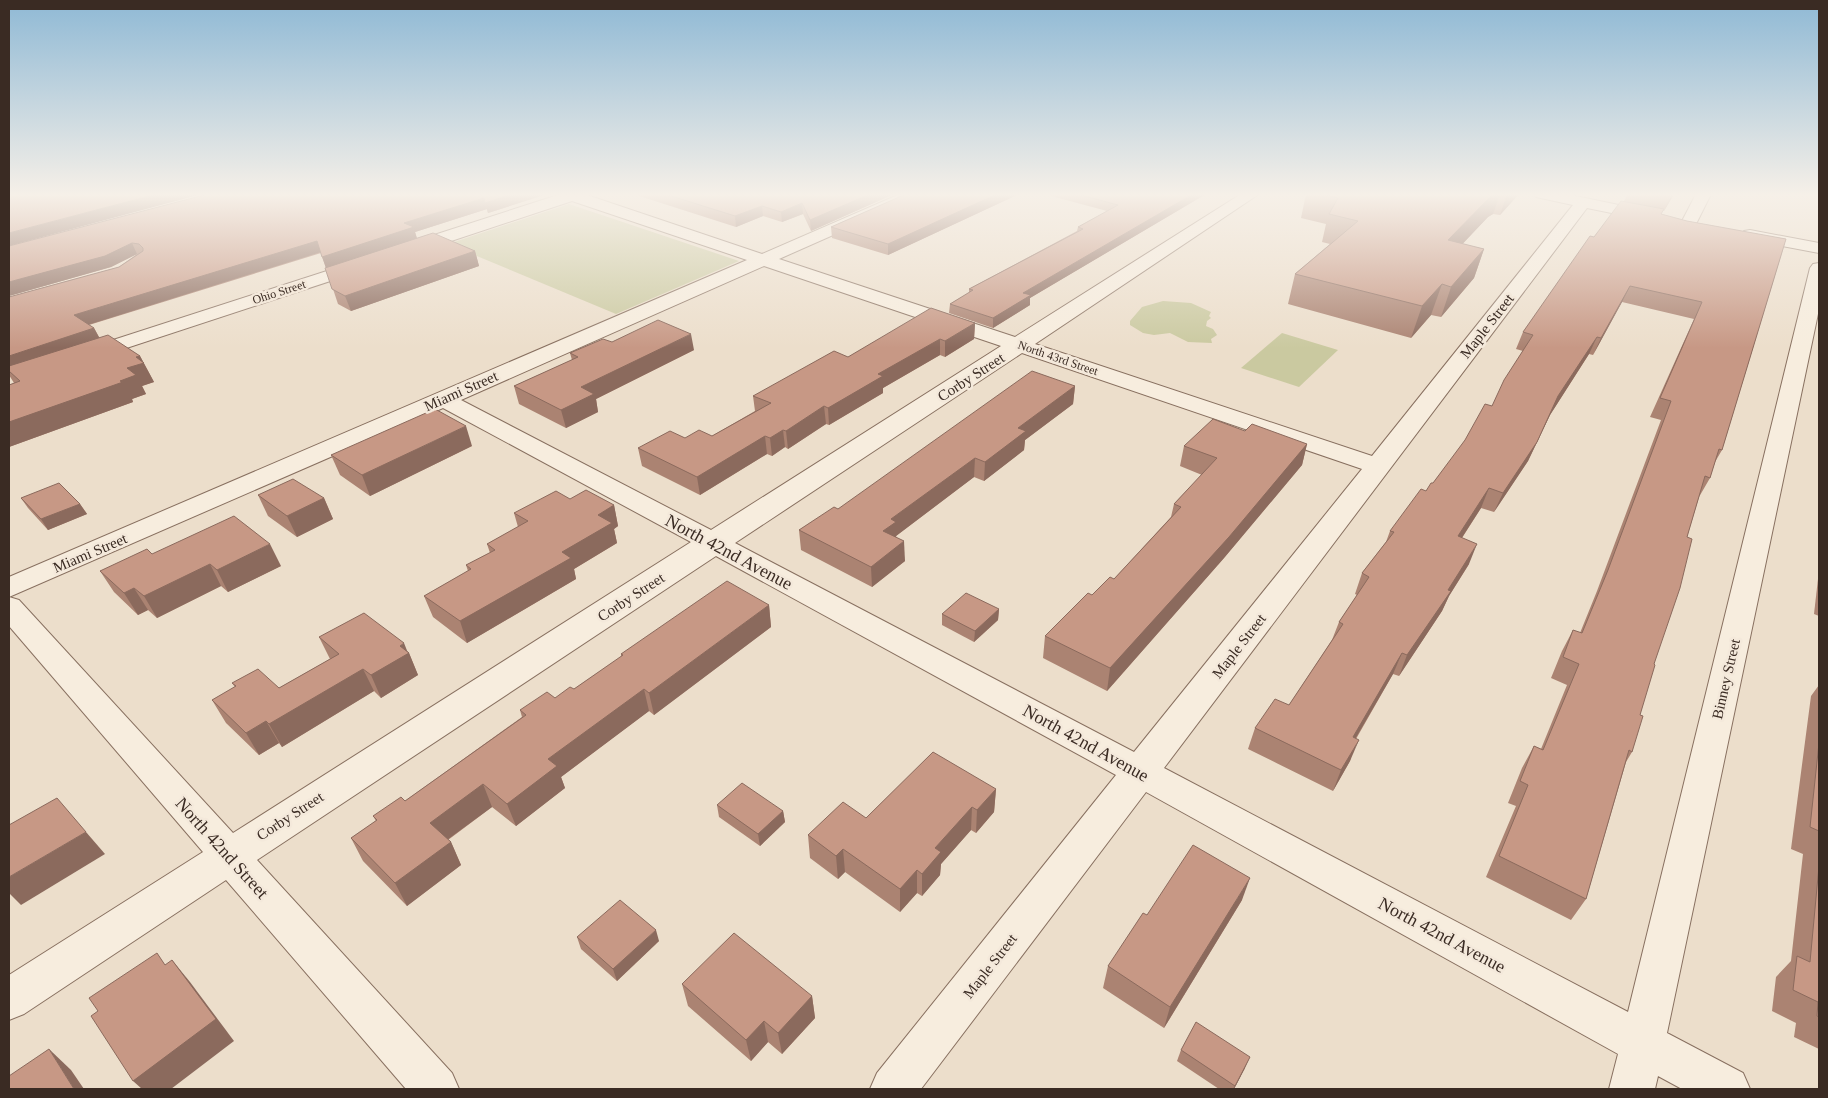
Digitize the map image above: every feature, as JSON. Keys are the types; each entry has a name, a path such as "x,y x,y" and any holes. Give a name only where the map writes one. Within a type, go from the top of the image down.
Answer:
{"street":[{"name":"Ohio Street","path":"65,362 421,245"},
{"name":"North 43rd Street","path":"720,245 1378,466"},
{"name":"Miami Street","path":"9,588 797,245"},
{"name":"Corby Street","path":"9,999 1174,245"},
{"name":"Maple Street","path":"893,1089 1141,773 1549,245"},
{"path":"1805,245 1819,248"},
{"name":"Binney Street","path":"1632,1089 1819,268"},
{"name":"North 42nd Avenue","path":"443,399 900,642 1727,1089"},
{"name":"North 42nd Street","path":"9,607 436,1089"}],"green space":[{"path":"451,245 692,245 739,261 616,314"},
{"path":"1163,301 1191,303 1211,312 1209,316 1211,318 1207,321 1206,326 1213,329 1217,335 1211,339 1212,343 1188,342 1170,333 1154,335 1143,333 1130,325 1130,321 1142,307"},
{"path":"1282,333 1338,350 1299,387 1241,368"}],"building":[{"path":"127,245 105,256 9,282 9,246"},
{"path":"140,245 303,245 74,315 94,328 9,356 9,297 119,267 143,251"},
{"path":"318,245 358,245 322,257"},
{"path":"395,245 462,245 475,251 345,296 332,289 325,268"},
{"path":"1052,245 1105,245 1023,293 1031,295 993,318 950,304 973,290 969,289"},
{"path":"1329,245 1469,245 1484,249 1451,287 1442,284 1422,306 1295,274"},
{"path":"1584,245 1784,245 1722,450 1719,449 1710,478 1705,476 1687,537 1692,539 1680,588 1654,664 1640,715 1643,716 1632,752 1629,750 1586,899 1499,856 1528,785 1520,781 1534,746 1543,750 1579,664 1563,657 1573,630 1582,633 1608,570 1671,401 1660,398 1702,302 1630,286 1601,338 1597,337 1558,396 1537,442 1503,493 1489,488 1458,536 1477,544 1448,590 1451,591 1407,655 1402,653 1353,737 1359,740 1341,770 1255,728 1275,699 1289,705 1343,624 1339,622 1369,577 1362,573 1394,532 1390,531 1421,489 1426,491 1431,483 1433,483 1465,440 1485,404 1492,406 1504,380 1533,335 1523,332"},
{"path":"931,308 975,323 945,341 940,339 878,374 883,376 828,408 824,406 786,431 783,430 770,438 765,436 697,477 638,448 670,431 685,438 699,430 712,436 771,403 753,396 834,351 848,357"},
{"path":"658,320 691,334 581,387 594,394 561,410 514,386 578,357 570,353 603,339 612,342"},
{"path":"108,335 140,356 136,357 144,363 127,368 136,375 120,381 123,382 9,422 9,385 20,381 9,371 9,366"},
{"path":"1032,371 1075,386 1018,428 1026,431 985,462 975,458 891,519 896,522 883,531 904,541 871,567 799,530 834,507 838,509"},
{"path":"435,409 466,426 362,475 331,455"},
{"path":"1213,419 1245,431 1252,424 1307,444 1229,537 1110,668 1045,636 1088,593 1092,595 1110,577 1114,579 1181,507 1174,504 1217,458 1184,446"},
{"path":"293,479 324,498 287,516 258,495"},
{"path":"59,483 80,504 41,519 21,498"},
{"path":"586,490 614,505 598,515 612,523 562,552 571,558 460,621 424,596 471,569 466,565 495,550 487,544 528,521 514,513 556,491 570,499"},
{"path":"234,516 270,544 217,570 210,564 144,596 134,588 124,593 100,571 147,549 152,554"},
{"path":"727,581 769,605 649,693 644,689 548,759 557,766 507,804 483,784 430,823 451,842 395,883 351,838 377,820 373,816 401,797 405,801 526,715 520,710 547,692 555,698 570,687 574,689"},
{"path":"966,593 999,609 975,631 942,614"},
{"path":"364,613 404,643 400,646 409,653 371,675 363,669 269,724 266,721 246,733 212,700 236,686 232,683 258,669 279,688 339,654 319,637"},
{"path":"1819,743 1819,831 1810,827"},
{"path":"933,752 996,789 977,810 972,807 935,848 941,852 922,874 917,870 900,889 843,849 836,856 808,835 843,802 866,818"},
{"path":"742,783 783,811 758,834 717,805"},
{"path":"57,798 86,832 9,877 9,825"},
{"path":"1193,845 1250,878 1170,1007 1108,966 1143,913 1147,915"},
{"path":"1819,866 1819,1017 1817,1016 1818,1002 1793,990 1797,956 1810,962"},
{"path":"620,900 656,930 613,969 577,937"},
{"path":"734,933 812,996 778,1033 764,1021 746,1040 682,984"},
{"path":"157,953 165,965 172,960 216,1019 133,1081 91,1016 98,1011 89,998"},
{"path":"1196,1022 1250,1057 1235,1086 1181,1050"},
{"path":"49,1049 74,1089 9,1089 9,1076"}]}
